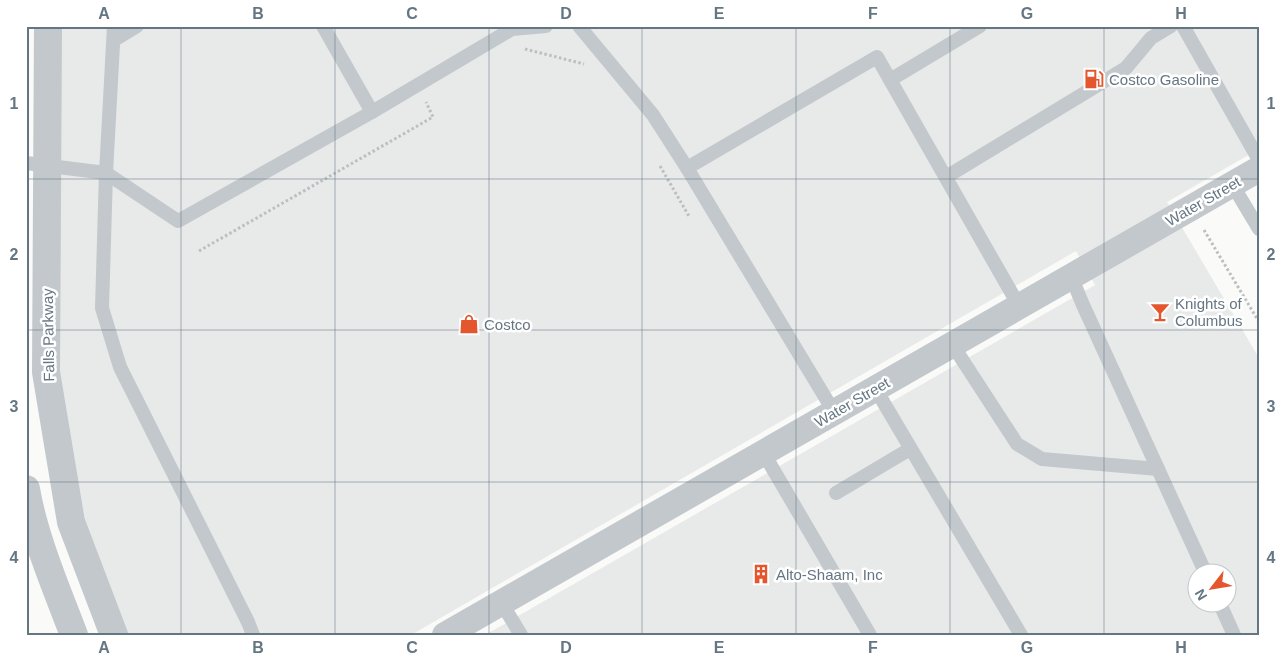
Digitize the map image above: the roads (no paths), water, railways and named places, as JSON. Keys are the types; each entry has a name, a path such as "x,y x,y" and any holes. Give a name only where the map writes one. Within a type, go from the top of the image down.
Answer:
{"street":[{"name":"Falls Parkway","path":"48,26 37,164 46,372 71,522 114,635"},
{"name":"Water Street","path":"453,633 501,602 1259,169"},
{"path":"26,490 32,516 74,635"}],"lane":[{"path":"137,26 114,33 106,173 102,308 120,367 253,635"},
{"path":"323,26 372,112"},
{"path":"37,164 106,173 178,221 372,112 512,29 546,26"},
{"path":"579,26 653,115 834,412"},
{"path":"890,80 980,26"},
{"path":"946,177 1126,68 1151,38 1171,26"},
{"path":"1183,26 1259,160"},
{"path":"687,168 877,57 1019,306"},
{"path":"1232,184 1259,229"},
{"path":"1071,276 1201,564"},
{"path":"952,344 1017,444 1042,459 1158,468"},
{"path":"875,388 1021,635"},
{"path":"836,493 910,449"},
{"path":"763,452 870,635"},
{"path":"501,602 521,635"},
{"path":"1225,614 1234,635"}],"place":[{"name":"Costco Gasoline","path":"1094,79"},
{"name":"Knights of Columbus","path":"1160,312"},
{"name":"Costco","path":"469,324"},
{"name":"Alto-Shaam, Inc","path":"761,574"}]}
